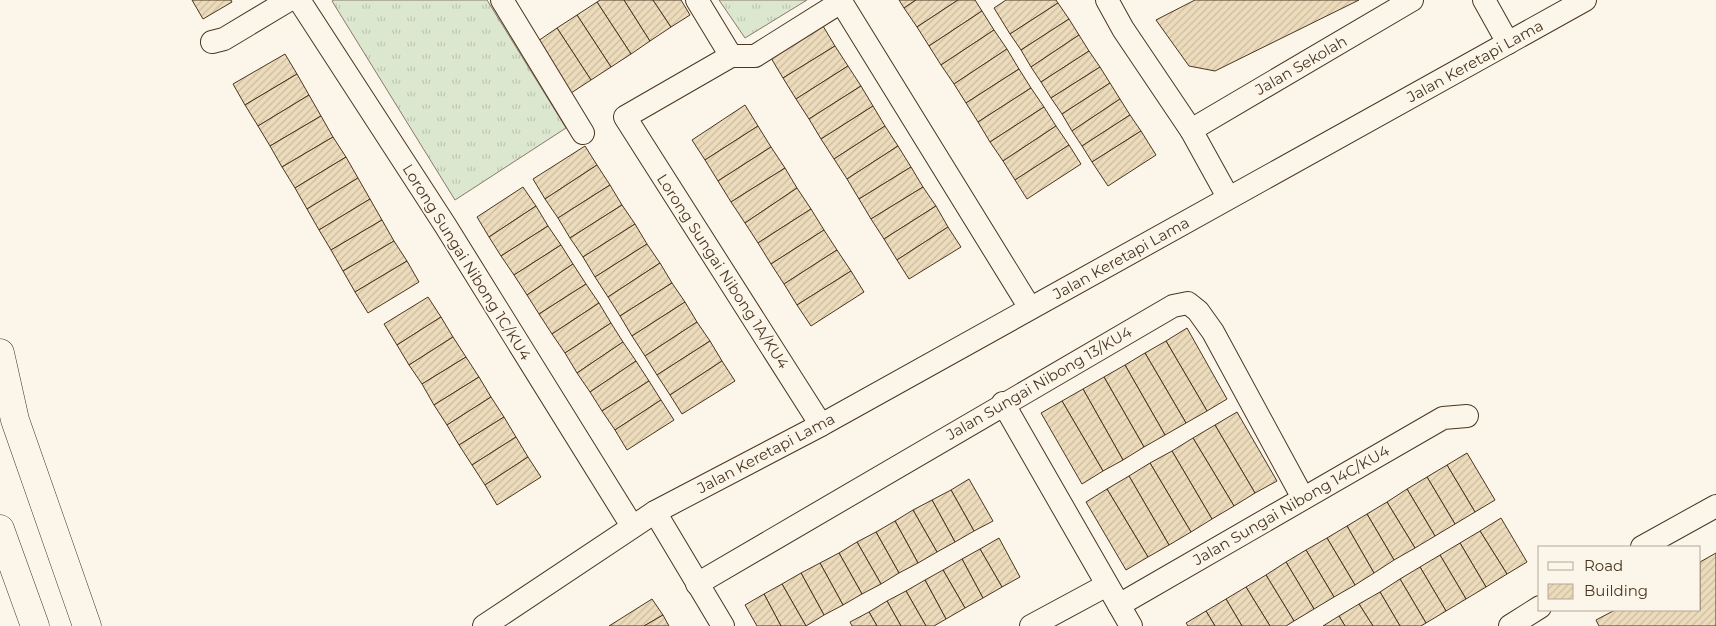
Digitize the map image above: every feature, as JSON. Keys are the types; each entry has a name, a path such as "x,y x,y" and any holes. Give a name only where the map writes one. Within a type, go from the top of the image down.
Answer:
{"highway":[{"path":"0,353 15,420 87,626"},
{"path":"0,529 35,626"}],"street":[{"path":"212,42 224,40 289,0"},
{"name":"Lorong Sungai Nibong 1C/KU4","path":"299,0 445,226 632,526"},
{"path":"502,0 583,133"},
{"path":"697,0 731,56 755,56 840,1 1030,308"},
{"path":"1107,0 1123,28 1191,130 1228,197"},
{"name":"Jalan Sekolah","path":"1191,130 1412,0"},
{"path":"1484,0 1508,43"},
{"name":"Jalan Keretapi Lama","path":"484,626 655,512 821,424 1585,0"},
{"name":"Lorong Sungai Nibong 1A/KU4","path":"731,56 624,117 821,424"},
{"name":"Jalan Sungai Nibong 13/KU4","path":"697,584 1003,403 1173,306 1188,303 1198,311 1214,332 1303,498"},
{"path":"1003,403 1131,626"},
{"name":"Jalan Sungai Nibong 14C/KU4","path":"1119,605 1443,418 1468,416"},
{"path":"1644,546 1716,506"},
{"path":"655,512 723,626"},
{"path":"1031,626 1107,585"},
{"path":"1510,626 1538,608"}],"green space":[{"path":"487,0 566,128 455,200 332,1"},
{"path":"719,0 807,0 745,38"}],"building":[{"path":"192,0 231,0 232,2 203,19"},
{"path":"600,0 624,0 650,41 631,54 597,2"},
{"path":"624,0 653,0 671,27 650,41"},
{"path":"653,0 681,0 690,15 671,27"},
{"path":"899,0 916,0 904,8"},
{"path":"916,0 958,0 917,27 904,8"},
{"path":"958,0 975,0 982,11 929,46 917,27"},
{"path":"1006,0 1056,0 1058,3 1010,34 994,8"},
{"path":"1195,0 1359,0 1215,71 1189,66 1156,20"},
{"path":"597,2 631,54 611,67 577,15"},
{"path":"1058,3 1069,19 1021,50 1010,34"},
{"path":"982,11 994,30 941,65 929,46"},
{"path":"577,15 611,67 591,80 557,28"},
{"path":"1069,19 1079,35 1031,67 1021,50"},
{"path":"823,26 835,46 783,78 771,58"},
{"path":"557,28 591,80 571,93 538,41"},
{"path":"994,30 1007,49 954,84 941,65"},
{"path":"1079,35 1089,51 1041,82 1031,67"},
{"path":"835,46 848,66 796,99 783,78"},
{"path":"1007,49 1019,69 966,103 954,84"},
{"path":"1089,51 1100,67 1051,98 1041,82"},
{"path":"285,54 297,74 245,105 233,84"},
{"path":"848,66 861,86 809,119 796,99"},
{"path":"1100,67 1110,83 1062,114 1051,98"},
{"path":"1019,69 1031,88 978,122 966,103"},
{"path":"297,74 309,95 258,126 245,105"},
{"path":"1110,83 1120,99 1072,131 1062,114"},
{"path":"861,86 873,106 821,139 809,119"},
{"path":"1031,88 1044,107 990,142 978,122"},
{"path":"309,95 321,116 270,146 258,126"},
{"path":"1120,99 1130,115 1082,146 1072,131"},
{"path":"745,105 758,126 705,160 692,140"},
{"path":"873,106 885,126 834,159 821,139"},
{"path":"1044,107 1056,126 1003,161 990,142"},
{"path":"1130,115 1141,131 1092,162 1082,146"},
{"path":"321,116 333,137 282,167 270,146"},
{"path":"758,126 771,147 718,181 705,160"},
{"path":"885,126 898,146 847,179 834,159"},
{"path":"1056,126 1069,145 1015,180 1003,161"},
{"path":"1141,131 1156,155 1108,186 1092,162"},
{"path":"333,137 346,157 295,188 282,167"},
{"path":"1069,145 1081,164 1027,199 1015,180"},
{"path":"585,146 597,165 545,199 533,179"},
{"path":"898,146 911,167 859,199 847,179"},
{"path":"771,147 785,168 731,202 718,181"},
{"path":"346,157 358,178 307,209 295,188"},
{"path":"597,165 610,185 558,218 545,199"},
{"path":"911,167 923,187 871,219 859,199"},
{"path":"785,168 797,188 745,223 731,202"},
{"path":"358,178 370,199 319,230 307,209"},
{"path":"610,185 622,205 570,238 558,218"},
{"path":"523,187 536,206 489,237 477,217"},
{"path":"923,187 936,206 884,239 871,219"},
{"path":"797,188 811,209 758,243 745,223"},
{"path":"370,199 382,220 331,250 319,230"},
{"path":"622,205 635,224 583,257 570,238"},
{"path":"536,206 548,226 501,256 489,237"},
{"path":"936,206 948,227 897,260 884,239"},
{"path":"811,209 824,230 771,264 758,243"},
{"path":"382,220 394,241 343,271 331,250"},
{"path":"635,224 647,244 595,277 583,257"},
{"path":"548,226 561,245 514,275 501,256"},
{"path":"948,227 961,247 909,279 897,260"},
{"path":"824,230 837,250 784,284 771,264"},
{"path":"394,241 407,261 355,292 343,271"},
{"path":"647,244 660,263 608,297 595,277"},
{"path":"561,245 573,264 527,295 514,275"},
{"path":"837,250 851,271 797,305 784,284"},
{"path":"407,261 419,282 368,313 355,292"},
{"path":"660,263 672,283 620,316 608,297"},
{"path":"573,264 586,284 539,314 527,295"},
{"path":"851,271 864,292 811,326 797,305"},
{"path":"672,283 685,302 632,336 620,316"},
{"path":"586,284 599,303 552,334 539,314"},
{"path":"428,297 441,317 397,345 384,324"},
{"path":"685,302 697,322 645,356 632,336"},
{"path":"599,303 611,323 565,353 552,334"},
{"path":"441,317 453,337 409,365 397,345"},
{"path":"697,322 710,341 657,375 645,356"},
{"path":"611,323 623,342 577,373 565,353"},
{"path":"1187,328 1227,399 1207,411 1166,341"},
{"path":"453,337 466,357 422,384 409,365"},
{"path":"710,341 722,361 670,395 657,375"},
{"path":"1166,341 1207,411 1186,423 1145,353"},
{"path":"623,342 636,361 590,392 577,373"},
{"path":"1145,353 1186,423 1165,435 1125,365"},
{"path":"466,357 479,377 434,405 422,384"},
{"path":"636,361 649,381 602,411 590,392"},
{"path":"722,361 735,381 682,414 670,395"},
{"path":"1125,365 1165,435 1144,447 1104,377"},
{"path":"479,377 491,397 447,425 434,405"},
{"path":"1104,377 1144,447 1123,460 1083,389"},
{"path":"649,381 661,400 615,430 602,411"},
{"path":"1083,389 1123,460 1103,471 1062,401"},
{"path":"491,397 504,417 459,445 447,425"},
{"path":"661,400 674,420 627,450 615,430"},
{"path":"1062,401 1103,471 1082,484 1041,413"},
{"path":"1237,412 1277,481 1255,493 1215,425"},
{"path":"504,417 516,437 472,465 459,445"},
{"path":"1215,425 1255,493 1234,506 1193,438"},
{"path":"516,437 528,457 485,485 472,465"},
{"path":"1193,438 1234,506 1212,519 1172,451"},
{"path":"1172,451 1212,519 1191,532 1150,463"},
{"path":"1467,453 1495,500 1475,512 1447,465"},
{"path":"528,457 541,477 497,505 485,485"},
{"path":"1150,463 1191,532 1169,545 1129,476"},
{"path":"1447,465 1475,512 1455,524 1427,477"},
{"path":"1129,476 1169,545 1148,557 1107,489"},
{"path":"1427,477 1455,524 1435,536 1407,489"},
{"path":"969,479 993,521 974,531 951,490"},
{"path":"1107,489 1148,557 1126,570 1086,502"},
{"path":"1407,489 1435,536 1415,548 1387,502"},
{"path":"951,490 974,531 955,542 932,500"},
{"path":"932,500 955,542 937,552 913,510"},
{"path":"1387,502 1415,548 1394,560 1367,514"},
{"path":"913,510 937,552 918,563 895,521"},
{"path":"1367,514 1394,560 1374,573 1347,526"},
{"path":"1501,518 1527,562 1507,574 1480,531"},
{"path":"895,521 918,563 899,573 876,532"},
{"path":"1347,526 1374,573 1355,585 1327,538"},
{"path":"1480,531 1507,574 1486,587 1460,543"},
{"path":"876,532 899,573 881,584 857,542"},
{"path":"999,538 1020,577 1002,587 980,549"},
{"path":"1327,538 1355,585 1334,597 1306,550"},
{"path":"857,542 881,584 862,594 839,553"},
{"path":"1460,543 1486,587 1466,599 1440,555"},
{"path":"980,549 1002,587 983,598 962,559"},
{"path":"1306,550 1334,597 1314,609 1286,562"},
{"path":"839,553 862,594 843,605 820,563"},
{"path":"1716,553 1716,626 1599,626 1596,620 1613,611 1701,611 1701,561"},
{"path":"1440,555 1466,599 1446,611 1420,567"},
{"path":"962,559 983,598 965,608 943,570"},
{"path":"1286,562 1314,609 1294,621 1266,575"},
{"path":"820,563 843,605 824,615 801,573"},
{"path":"1420,567 1446,611 1426,623 1400,579"},
{"path":"943,570 965,608 946,619 925,580"},
{"path":"801,573 824,615 806,626 782,584"},
{"path":"1266,575 1294,621 1286,626 1270,626 1246,587"},
{"path":"1400,579 1426,623 1421,626 1400,626 1380,592"},
{"path":"925,580 946,619 934,626 926,626 906,591"},
{"path":"782,584 806,626 781,626 764,594"},
{"path":"1246,587 1270,626 1242,626 1226,599"},
{"path":"906,591 926,626 901,626 887,601"},
{"path":"1380,592 1400,626 1373,626 1359,604"},
{"path":"764,594 781,626 757,626 745,605"},
{"path":"652,599 663,615 644,626 609,626"},
{"path":"1226,599 1242,626 1215,626 1206,611"},
{"path":"887,601 901,626 877,626 869,612"},
{"path":"1359,604 1373,626 1345,626 1339,616"},
{"path":"1206,611 1215,626 1188,626 1186,623"},
{"path":"869,612 877,626 852,626 850,622"},
{"path":"663,615 669,626 644,626"},
{"path":"1339,616 1345,626 1323,626"}]}
